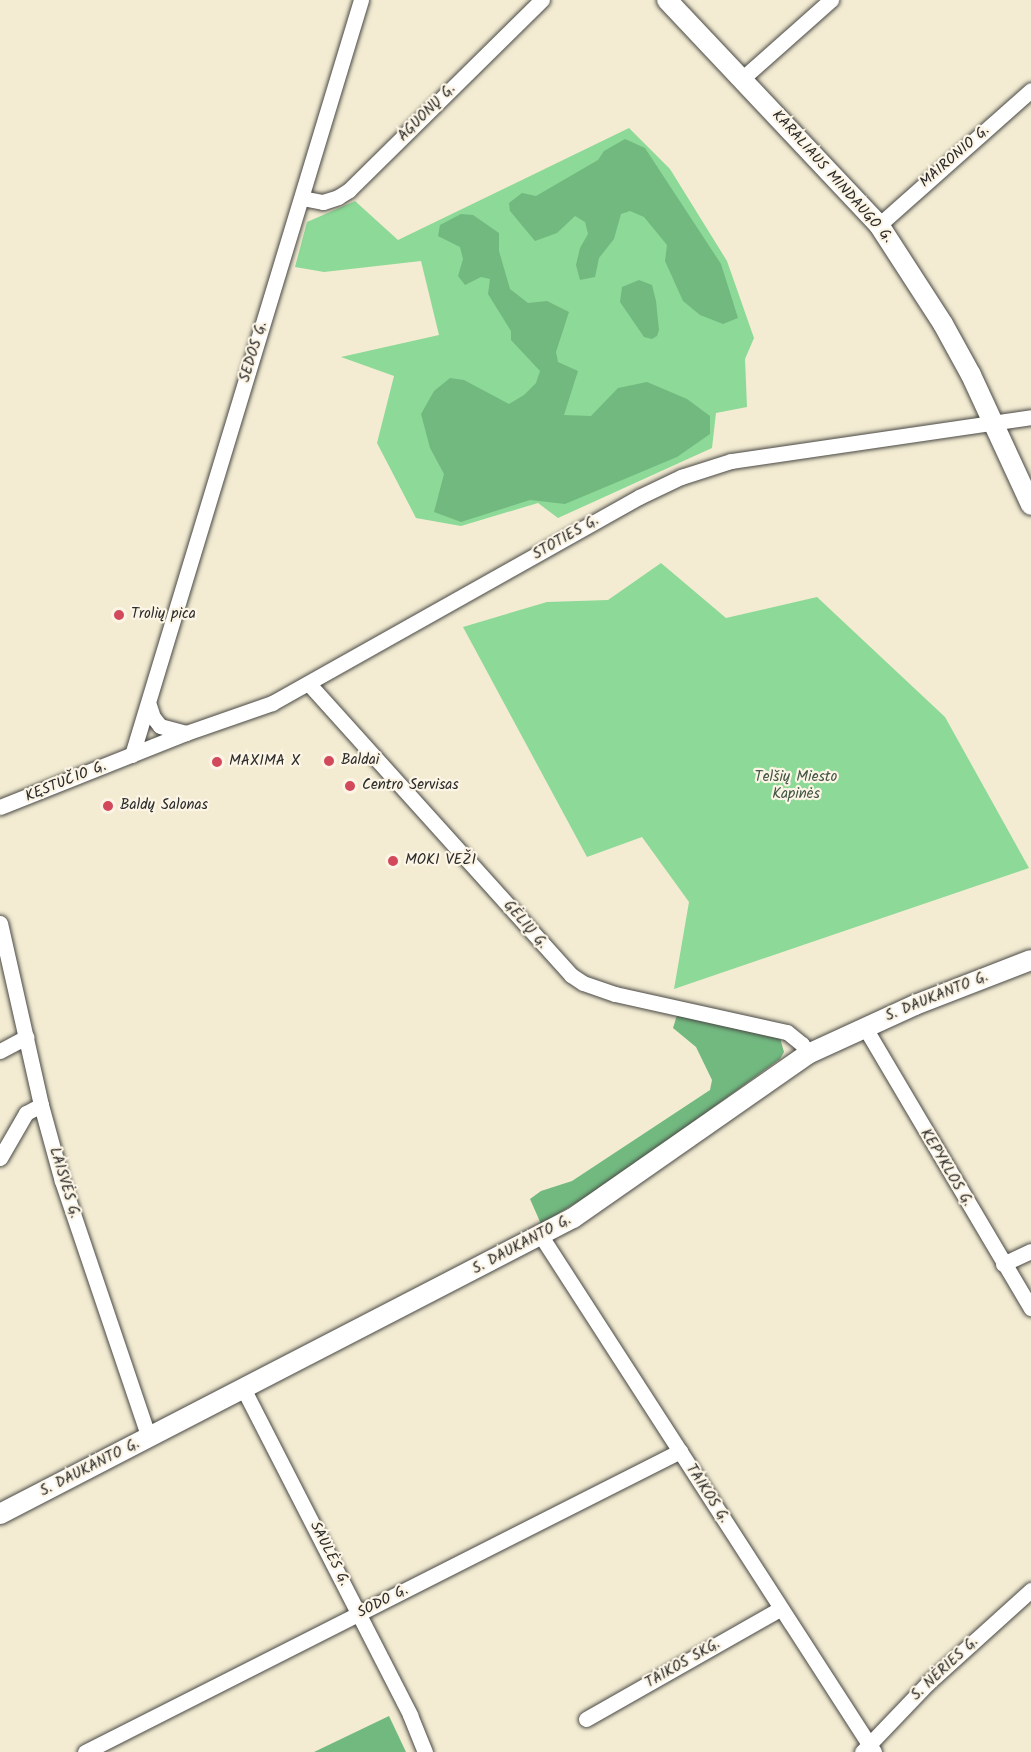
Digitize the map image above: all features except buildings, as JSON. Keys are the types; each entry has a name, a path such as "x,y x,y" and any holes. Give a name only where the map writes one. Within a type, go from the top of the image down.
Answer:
{"main road":[{"name":"KARALIAUS MINDAUGO G.","path":"667,0 743,78 879,225 943,324 994,422 1031,505"},
{"name":"S. DAUKANTO G.","path":"0,1514 541,1236 599,1202 808,1054 864,1026 1031,960"}],"street":[{"name":"SEDOS G.","path":"132,755 361,0"},
{"name":"AGUONŲ G.","path":"302,198 322,202 338,197 349,190 542,0"},
{"path":"743,78 831,0"},
{"name":"MAIRONIO G.","path":"879,225 1031,90"},
{"name":"STOTIES G.","path":"132,755 186,733 272,703 639,497 681,477 731,461 1031,417"},
{"name":"GĖLIŲ G.","path":"309,684 571,975 583,983 615,994 787,1032 802,1044 808,1054"},
{"path":"149,705 153,717 160,726 186,733"},
{"name":"KĘSTUČIO G.","path":"0,807 132,755"},
{"name":"LAISVĖS G.","path":"0,923 41,1105 66,1192 149,1438"},
{"name":"KEPYKLOS G.","path":"864,1026 1031,1308"},
{"path":"0,1051 26,1038"},
{"path":"0,1158 26,1113 41,1105"},
{"name":"TAIKOS G.","path":"541,1236 781,1608 868,1750"},
{"path":"1003,1264 1031,1251"},
{"name":"SAULĖS G.","path":"244,1390 410,1715 425,1752"},
{"name":"SODO G.","path":"85,1752 680,1451"},
{"name":"S. NĖRIES G.","path":"868,1750 928,1683 1031,1590"},
{"name":"TAIKOS SKG.","path":"586,1719 781,1608"}],"green space":[{"path":"629,128 670,169 727,261 754,338 745,359 747,407 716,413 712,448 558,518 538,503 461,526 416,518 377,443 394,376 341,357 439,335 421,261 324,272 295,267 307,222 355,201 398,240"},
{"path":"625,139 645,148 721,264 738,318 723,324 700,315 683,301 665,261 667,245 644,217 630,211 621,214 614,239 599,258 595,277 580,280 576,265 580,248 588,234 585,222 575,216 557,233 535,241 510,211 509,203 522,193 536,196 598,160 604,151"},
{"path":"461,214 473,215 499,233 499,251 510,289 528,303 547,301 569,312 556,352 558,362 578,371 564,415 591,416 618,388 647,382 687,399 710,416 710,434 677,457 565,504 530,500 461,522 434,512 444,474 430,448 421,414 434,391 450,378 464,380 509,404 524,395 536,383 540,371 511,340 511,331 488,294 490,279 481,277 465,285 458,276 463,259 460,247 438,236 440,225"},
{"path":"639,280 652,285 656,301 659,330 657,336 652,339 644,337 620,302 622,287"},
{"name":"Telšių Miesto Kapinės","path":"661,563 726,618 817,597 945,717 1029,868 674,989 689,902 642,837 587,857 463,627 547,602 608,600"},
{"path":"678,1012 780,1038 784,1052 780,1059 609,1183 541,1224 530,1199 541,1191 572,1181 710,1090 712,1080 696,1047 673,1028"},
{"path":"389,1716 406,1752 314,1752"}],"place":[{"name":"Trolių pica","path":"119,615"},
{"name":"Baldai","path":"329,761"},
{"name":"MAXIMA X","path":"217,762"},
{"name":"Centro Servisas","path":"350,786"},
{"name":"Baldų Salonas","path":"108,806"},
{"name":"MOKI VEŽI","path":"393,861"}]}
